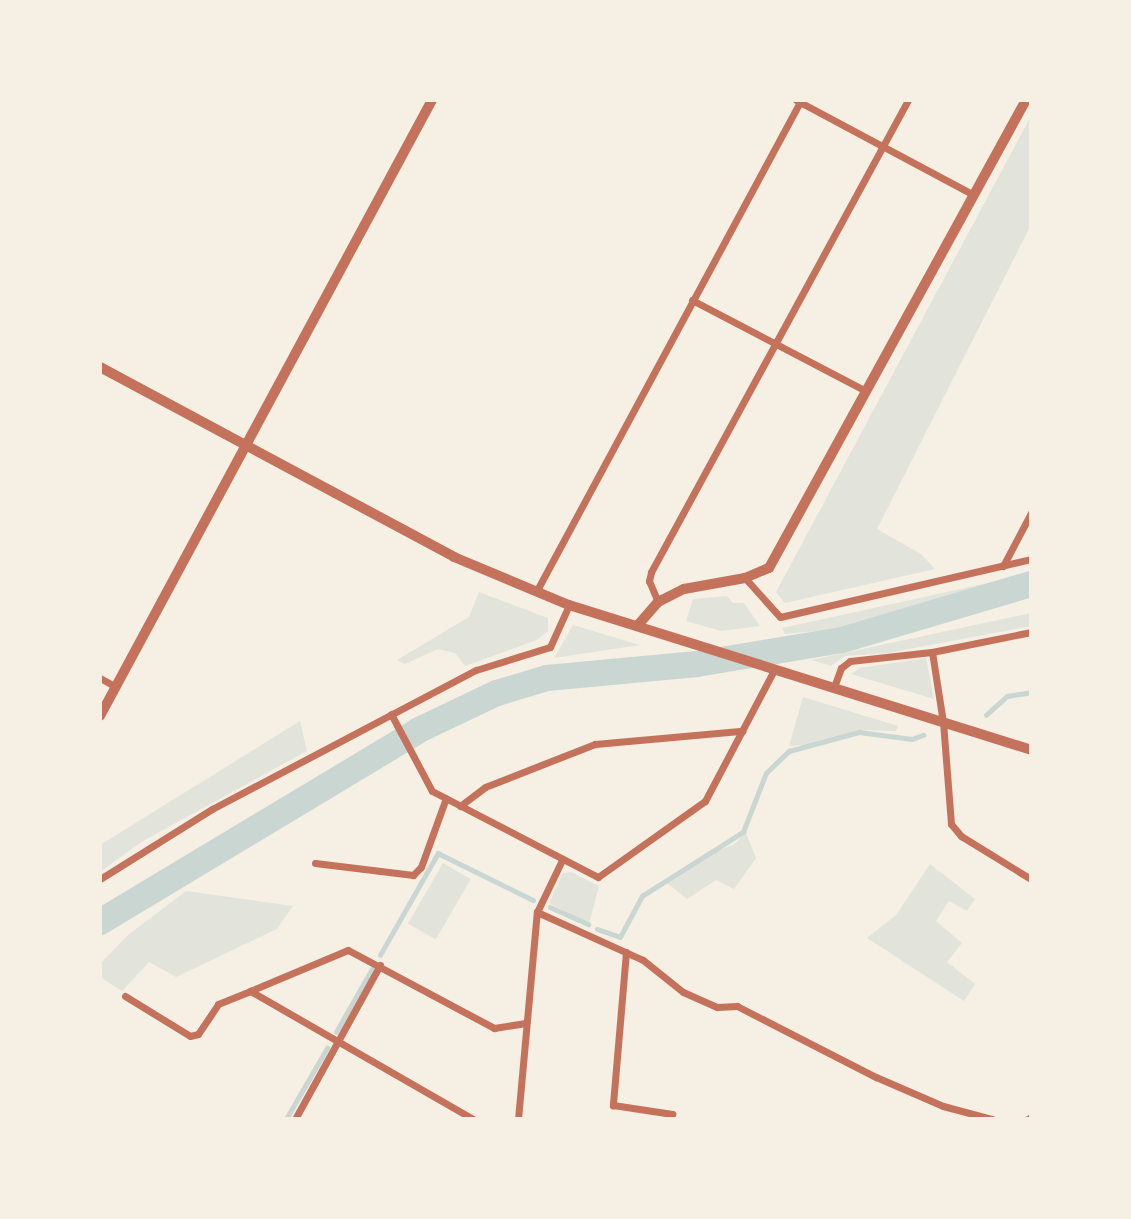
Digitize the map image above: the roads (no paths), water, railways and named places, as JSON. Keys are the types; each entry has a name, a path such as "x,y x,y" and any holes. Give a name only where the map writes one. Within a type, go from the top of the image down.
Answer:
{"street":[{"path":"100,716 432,100"},
{"path":"658,602 649,581 651,572 908,100"},
{"path":"638,625 658,602 684,589 745,578 769,568 780,554 1026,100"},
{"path":"536,592 799,101 974,195"},
{"path":"692,300 866,391"},
{"path":"100,367 454,557 536,592 569,605 1031,750"},
{"path":"1003,566 1031,513"},
{"path":"745,578 780,617 1031,559"},
{"path":"100,879 212,809 393,718 475,670 550,648 569,605"},
{"path":"834,687 841,668 850,661 932,652 1031,632"},
{"path":"932,652 943,722 951,824 961,836 1031,879"},
{"path":"393,718 432,790 598,877 705,801 775,668"},
{"path":"100,678 116,687"},
{"path":"460,806 485,787 595,744 742,731"},
{"path":"315,863 413,875 421,867 446,798"},
{"path":"518,1119 537,912 562,860"},
{"path":"537,912 626,952 683,992 716,1007 737,1006 876,1077 943,1106 992,1119"},
{"path":"125,996 190,1037 198,1034 218,1004 341,951 355,951 494,1028 526,1024"},
{"path":"626,952 613,1105 672,1114 670,1119"},
{"path":"295,1119 380,965"},
{"path":"250,991 473,1119"}],"waterway":[{"path":"100,922 419,730 497,693 547,678 697,664 842,640 1031,584"},
{"path":"986,715 1007,696 1031,692"},
{"path":"597,929 620,937 642,896 743,832 766,773 789,751 859,732 912,739 923,735"},
{"path":"380,955 438,853 533,900"},
{"path":"550,907 588,924"},
{"path":"336,1032 372,969"},
{"path":"286,1119 327,1048"}]}
